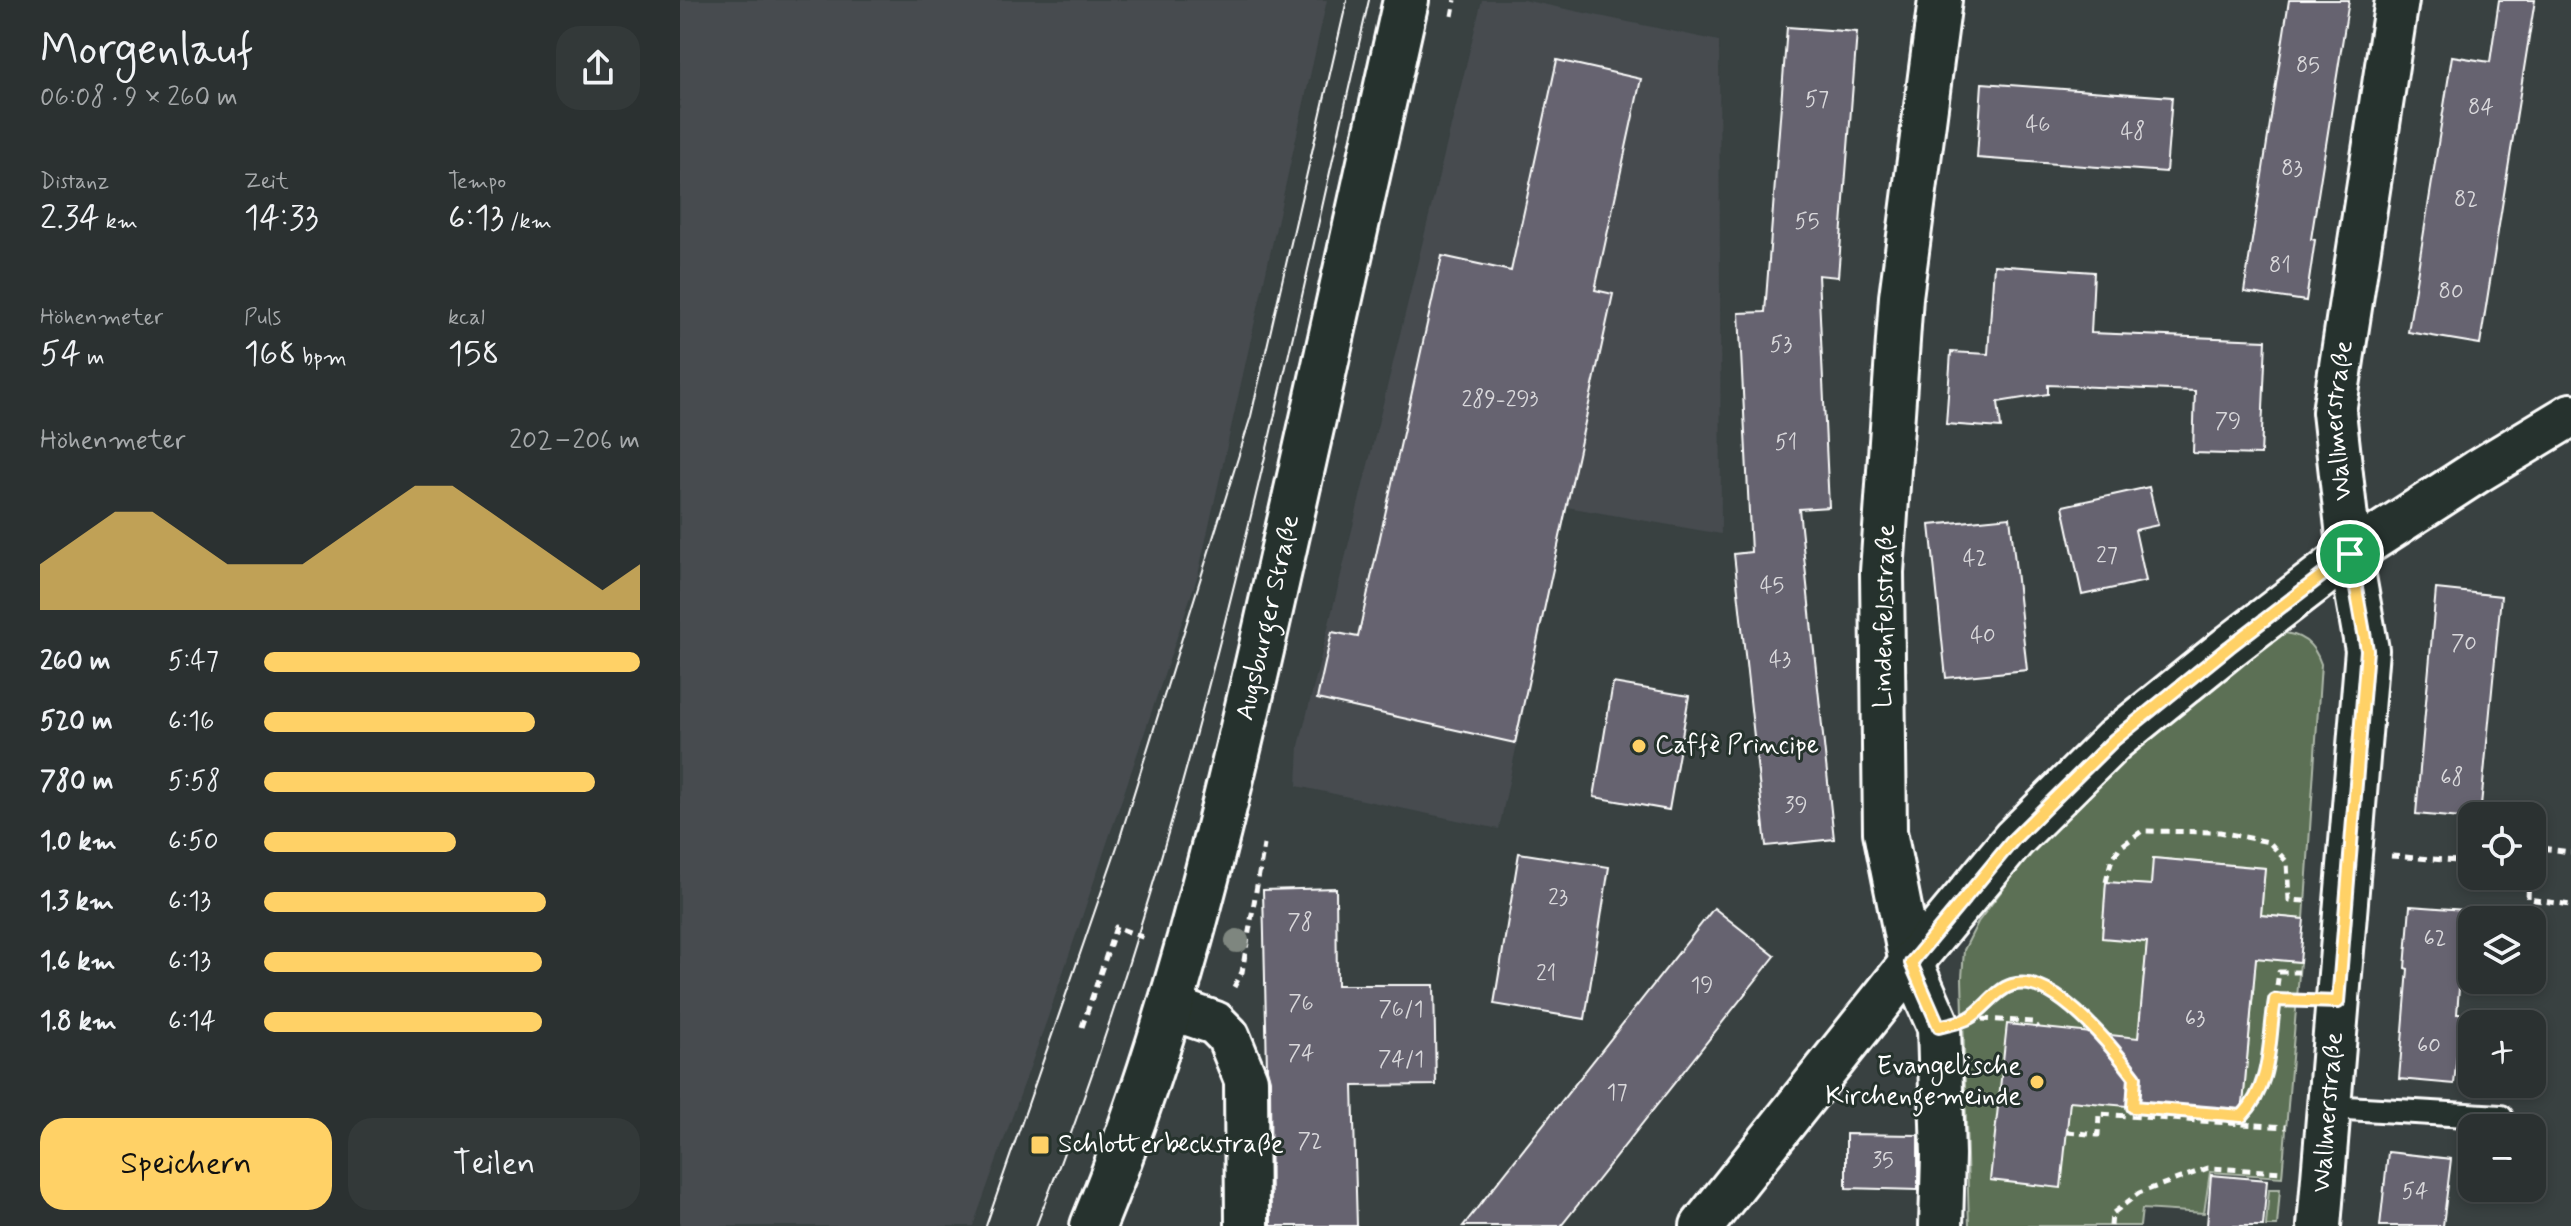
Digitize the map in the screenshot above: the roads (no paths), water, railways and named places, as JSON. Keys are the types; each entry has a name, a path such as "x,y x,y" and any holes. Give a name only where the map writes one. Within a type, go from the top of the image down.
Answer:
{"main road":[{"name":"Augsburger Straße","path":"1093,1226 1111,1183 1171,1008 1203,897 1406,0"}],"street":[{"name":"Lindenfelsstraße","path":"1940,0 1901,297 1882,572 1885,832 1911,963 1939,1027 1943,1155 1941,1226"},
{"name":"Wallmerstraße","path":"2319,1226 2367,650 2350,554 2334,412 2397,0"},
{"path":"1702,1226 2014,839 2114,740 2350,554 2571,415"},
{"path":"1171,1008 1215,1023 1228,1036 1246,1080 1247,1226"}],"lane":[{"path":"2328,1118 2458,1117"}],"tram line":[{"path":"986,1226 1119,841 1251,416 1347,0"},
{"path":"1036,1226 1091,1077 1185,773 1263,465 1369,0"}],"place":[{"name":"Caffè Principe","path":"1639,746"},
{"name":"Evangelische Kirchengemeinde","path":"2037,1082"},
{"name":"Schlotterbeckstraße","path":"1040,1145"}]}
